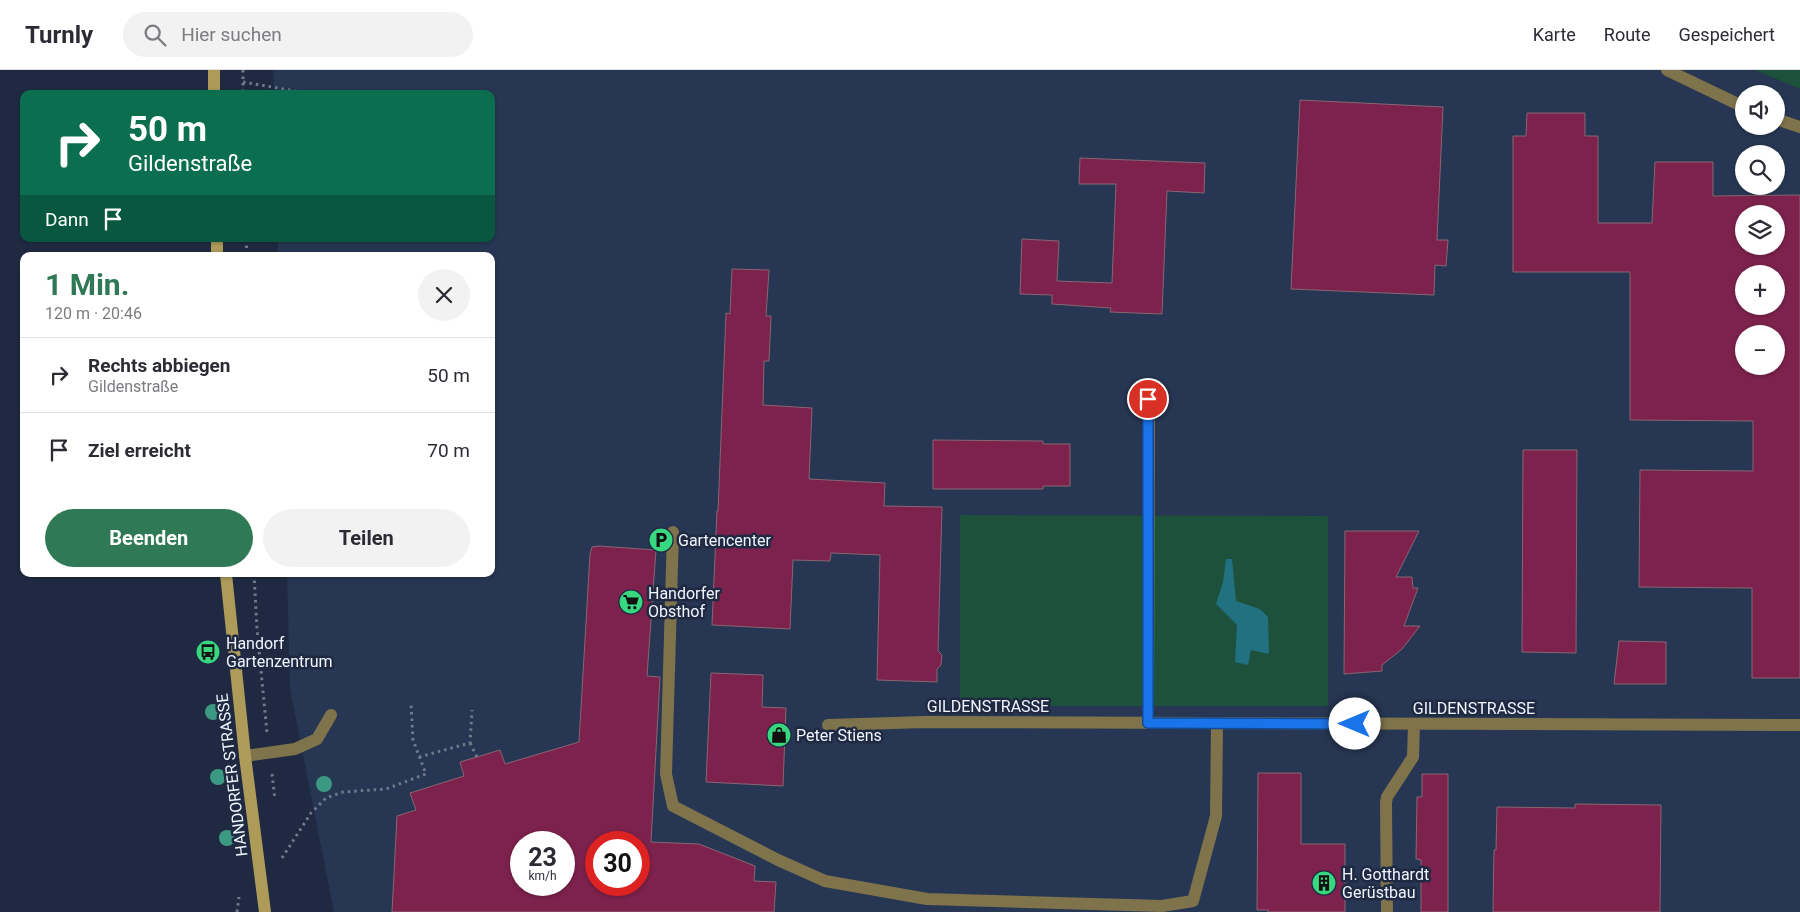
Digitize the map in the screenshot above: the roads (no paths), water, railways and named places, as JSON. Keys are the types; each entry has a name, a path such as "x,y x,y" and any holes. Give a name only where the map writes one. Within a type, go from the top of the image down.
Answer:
{"street":[{"path":"214,70 214,90"},
{"path":"1667,70 1735,103"},
{"path":"1785,122 1800,127"},
{"path":"1148,399 1148,723"},
{"path":"673,532 666,774 673,806 778,860 824,881 927,899 1162,906 1193,901 1216,816 1217,723"},
{"name":"HANDORFER STRASSE","path":"226,577 245,756 265,912"},
{"path":"245,756 295,749 317,739 331,715"},
{"name":"GILDENSTRASSE","path":"828,725 926,722 1800,725"},
{"path":"1387,912 1386,804 1389,794 1412,757 1414,724"}],"place":[{"name":"Gartencenter","path":"661,540"},
{"name":"Handorfer Obsthof","path":"631,602"},
{"name":"Handorf Gartenzentrum","path":"208,652"},
{"name":"Peter Stiens","path":"779,735"},
{"name":"H. Gotthardt Gerüstbau","path":"1324,883"}]}
